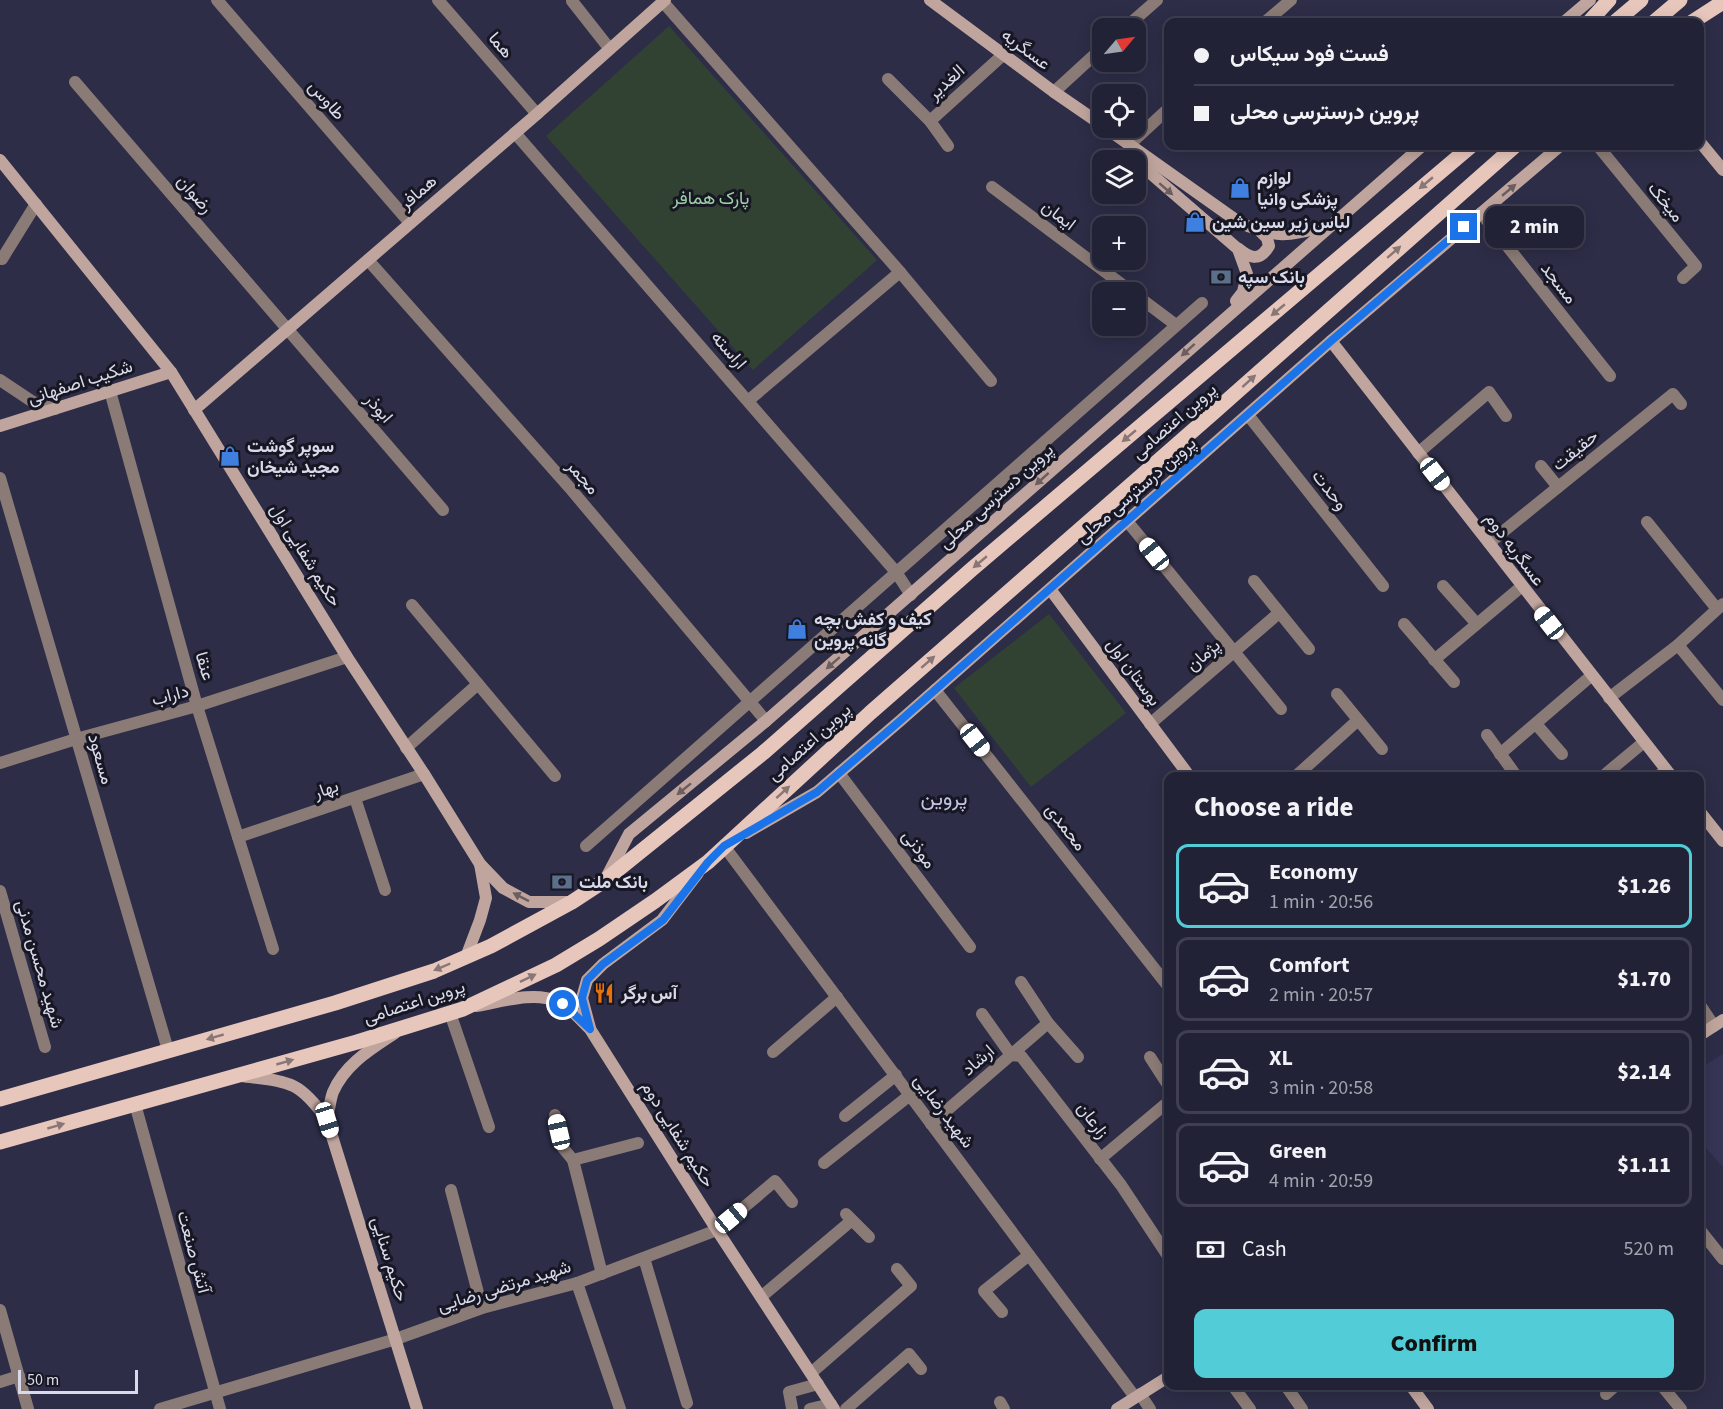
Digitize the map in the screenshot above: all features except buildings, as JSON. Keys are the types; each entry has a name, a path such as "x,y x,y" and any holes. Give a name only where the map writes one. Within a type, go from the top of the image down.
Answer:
{"main road":[{"path":"1593,18 1609,0"},
{"path":"1620,18 1641,0"},
{"path":"1659,18 1680,0"},
{"path":"1699,18 1723,4"},
{"name":"پروین اعتصامی","path":"0,1099 335,1003 434,971 491,946 572,902 604,881 763,753 972,569 1466,150"},
{"name":"پروین اعتصامی","path":"0,1142 457,1011 556,965 655,901 708,862 870,713 1510,150"}],"street":[{"name":"طاوس","path":"217,0 410,223"},
{"name":"هما","path":"438,0 537,114"},
{"path":"1136,18 1157,0"},
{"path":"1273,18 1291,0"},
{"path":"1569,18 1590,0"},
{"name":"همافر","path":"194,410 537,114 664,1"},
{"path":"664,1 900,272 991,381"},
{"path":"572,2 609,48"},
{"name":"عسگریه","path":"938,2 1054,92 1092,118"},
{"path":"1704,22 1723,4"},
{"name":"الغدیر","path":"888,79 930,120 1004,54"},
{"path":"1054,92 1092,57"},
{"name":"رضوان","path":"75,82 288,330"},
{"path":"1130,144 1164,114"},
{"path":"930,120 948,146"},
{"name":"اراسته","path":"515,133 749,400 896,572 911,595"},
{"path":"1121,138 1240,223 1260,231 1283,236 1332,223"},
{"path":"1130,144 1142,166 1247,256 1257,257 1265,253 1269,246 1267,238 1260,231"},
{"path":"1704,147 1723,170"},
{"name":"پروین دسترسی محلی","path":"604,881 628,834 766,721 1417,150"},
{"name":"پروین درسترسی محلی","path":"724,846 817,792 1331,341 1555,150"},
{"name":"میخک","path":"1601,150 1696,267 1683,278"},
{"name":"حکیم شفایی اول","path":"0,160 171,372 347,657 480,864"},
{"name":"ایمان","path":"992,187 1118,282"},
{"path":"0,258 2,259 36,204"},
{"name":"مسجد","path":"1481,213 1610,376"},
{"path":"1215,326 1243,292 1247,274 1238,249"},
{"name":"مجمر","path":"368,260 569,487 766,721"},
{"path":"749,400 900,272"},
{"name":"ایمان","path":"1146,303 1176,325"},
{"path":"586,846 1202,303"},
{"name":"ابوذر","path":"288,330 443,510"},
{"name":"عسگریه دوم","path":"1331,341 1644,742 1663,772"},
{"name":"شکیب اصفهانی","path":"0,426 171,372"},
{"path":"0,380 33,402 55,409"},
{"name":"عنقا","path":"110,391 197,706 273,949"},
{"path":"1418,453 1489,392 1506,416"},
{"name":"حقیقت","path":"1489,543 1673,394 1681,404"},
{"name":"وحدت","path":"1248,415 1383,586"},
{"path":"1542,466 1558,487"},
{"name":"مسعود","path":"0,478 168,1050"},
{"path":"1127,521 1281,709"},
{"path":"1609,698 1678,645 1720,606 1647,522"},
{"path":"1254,581 1309,649"},
{"path":"1443,586 1476,623"},
{"path":"1434,660 1521,587"},
{"name":"بوستان اول","path":"1050,589 1186,772"},
{"path":"412,605 555,776"},
{"name":"پژمان","path":"1150,724 1279,613"},
{"path":"1404,624 1454,682"},
{"path":"1678,645 1723,700"},
{"name":"داراب","path":"0,763 76,739 197,706 347,657"},
{"path":"1500,754 1591,676"},
{"path":"406,747 478,684"},
{"name":"محمدی","path":"935,690 1164,981"},
{"path":"1337,694 1383,749"},
{"path":"1300,772 1358,721"},
{"path":"1536,724 1562,754"},
{"path":"1486,735 1513,772"},
{"path":"1608,772 1644,742"},
{"name":"موذنی","path":"839,772 970,947"},
{"name":"بهار","path":"238,837 424,774"},
{"path":"356,798 385,890"},
{"path":"1704,817 1723,841"},
{"name":"شهید رضایی","path":"724,846 1029,1255 1150,1409"},
{"path":"590,1029 582,998 587,980 603,964 663,920 708,862"},
{"path":"480,864 503,888 529,902 572,902"},
{"path":"466,957 486,898 480,864"},
{"name":"شهید محسن مدنی","path":"0,891 45,1047"},
{"path":"1021,982 1048,1023 1078,1057"},
{"path":"489,1127 457,1011 528,997 545,998 563,1004 590,1029"},
{"path":"773,1052 837,997"},
{"path":"1704,1009 1719,1023 1704,1032"},
{"name":"زارعان","path":"982,1014 1011,1055 1021,1056 1100,1159 1164,1250"},
{"name":"ارشاد","path":"932,1124 1048,1023"},
{"path":"327,1120 333,1093 344,1072 367,1052 404,1027"},
{"name":"حکیم شفایی دوم","path":"590,1029 717,1230 833,1407"},
{"path":"1150,1057 1164,1079"},
{"path":"237,1075 276,1080 296,1086 311,1098 327,1120"},
{"path":"845,1116 896,1075"},
{"path":"824,1163 910,1095"},
{"name":"آتش صنعت","path":"135,1104 220,1409"},
{"path":"1100,1159 1164,1105"},
{"path":"555,1116 563,1148 573,1160 590,1278 620,1409"},
{"name":"حکیم سنایی","path":"327,1120 417,1409"},
{"path":"573,1160 638,1143"},
{"name":"شهید مرتضی رضایی","path":"160,1409 396,1339 482,1308 590,1278 644,1258 717,1230 775,1181 792,1202"},
{"path":"451,1190 482,1308"},
{"path":"761,1297 849,1217 869,1238"},
{"path":"1704,1235 1723,1259"},
{"path":"1002,1312 984,1291 1029,1255"},
{"path":"644,1258 687,1403"},
{"path":"811,1373 911,1286 897,1269"},
{"path":"0,1310 28,1409"},
{"path":"846,1409 909,1354 921,1370"},
{"path":"0,1382 18,1376"},
{"path":"1117,1409 1164,1380"},
{"path":"792,1408 789,1392 818,1384"},
{"path":"1236,1390 1250,1409"},
{"path":"1289,1390 1302,1409"},
{"path":"1414,1390 1428,1409"},
{"path":"1665,1390 1681,1409"},
{"path":"810,1409 833,1407"}],"shaded area":[{"path":"1723,1054 1723,1167 1704,1146 1704,1066"}],"green space":[{"name":"پارک همافر","path":"669,26 877,260 753,370 546,136"},
{"path":"1049,614 1126,713 1031,787 954,688"}],"place":[{"name":"لوازم پزشکی وانیا","path":"1240,188"},
{"name":"لباس زیر سین شین","path":"1195,222"},
{"name":"بانک سپه","path":"1221,277"},
{"name":"سوپر گوشت مجید شیخان","path":"230,456"},
{"name":"کیف و کفش بچه گانه پروین","path":"797,629"},
{"name":"بانک ملت","path":"562,882"},
{"name":"آس برگر","path":"604,993"}],"district":[{"name":"پروین","path":"944,798"}],"route":[{"path":"563,1004 590,1029 582,998 587,980 603,964 663,920 708,862 724,846 817,792 1464,227"}]}
